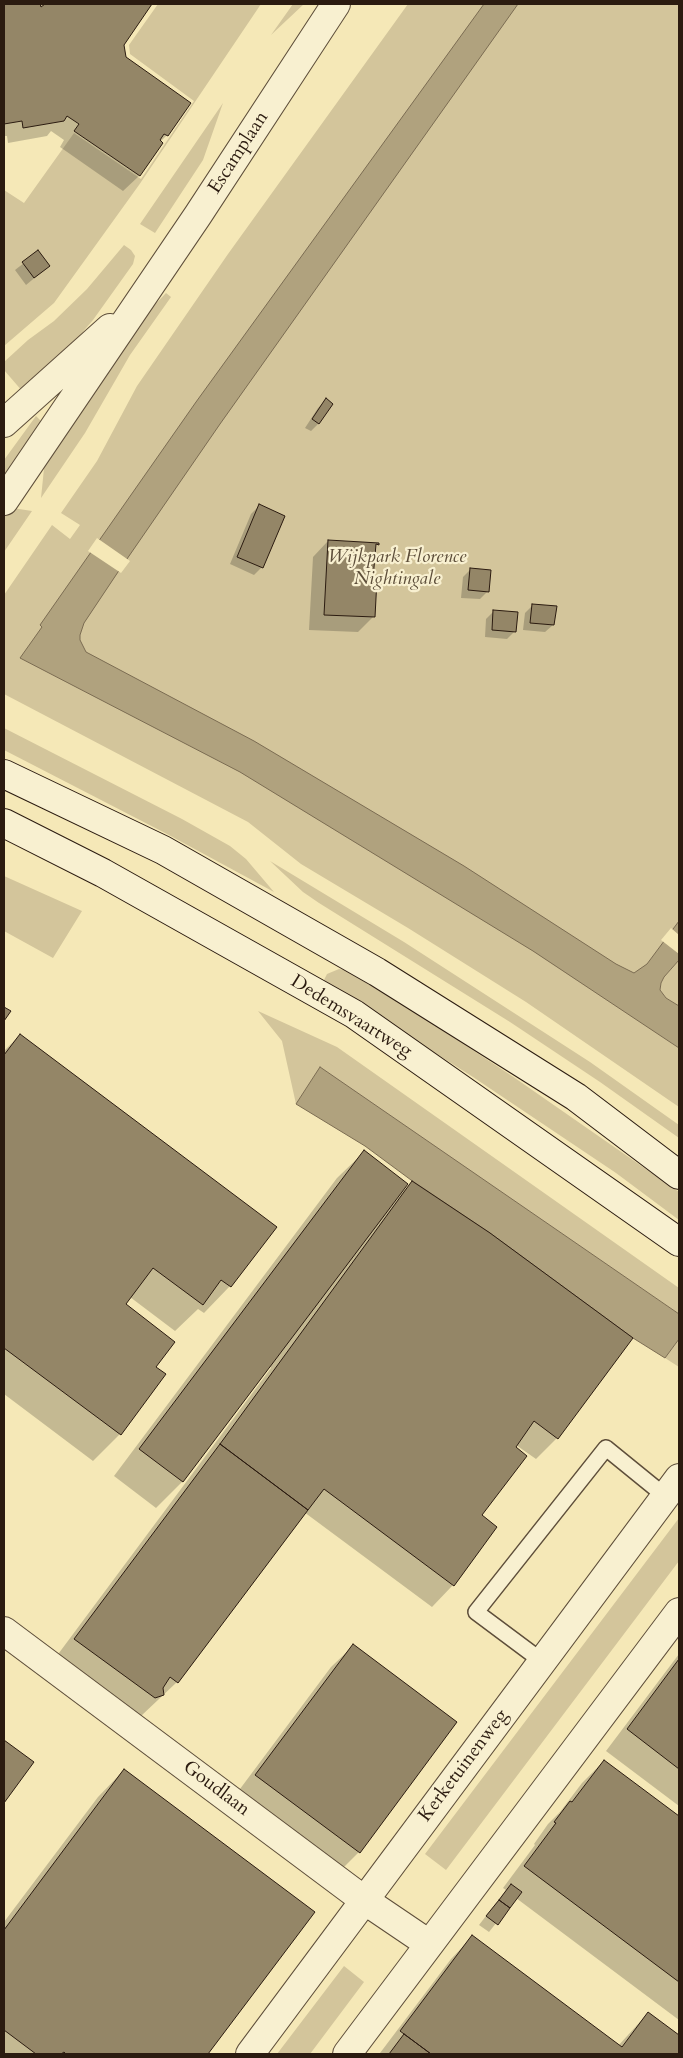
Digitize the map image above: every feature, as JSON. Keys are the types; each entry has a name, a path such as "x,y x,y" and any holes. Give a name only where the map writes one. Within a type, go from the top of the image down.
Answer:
{"street":[{"name":"Escamplaan","path":"4,501 204,207 336,4"},
{"name":"Escamplaan","path":"4,423 139,302"},
{"path":"4,774 163,850 377,972 576,1097 679,1174"},
{"name":"Dedemsvaartweg","path":"4,823 103,873 354,1014 679,1242"},
{"name":"Kerketuinenweg","path":"250,2054 672,1487"},
{"path":"347,2054 679,1612"},
{"name":"Goudlaan","path":"4,1631 364,1900 429,1944"}],"lane":[{"path":"543,1662 476,1612 606,1448 672,1487"}],"green space":[{"path":"158,4 261,4 139,185 54,303 4,346 4,190 24,203 74,133 141,179 194,101 130,54 129,45"},
{"path":"293,4 304,4 271,35"},
{"name":"Wijkpark Florence Nightingale","path":"408,4 679,4 679,938 624,1009 679,1048 679,1107 526,1002 301,864 248,822 4,694 4,595 52,525 70,539 80,525 61,513 97,461 137,386 228,254"},
{"path":"223,103 203,160 155,233 140,224"},
{"path":"124,245 135,256 133,264 93,320 73,343 23,392 4,370 4,362 28,340 54,321 87,289"},
{"path":"166,293 171,297 130,355 85,433 41,498 46,449 118,344"},
{"path":"36,416 41,421 4,475 4,460"},
{"path":"6,507 32,511 4,552 4,510"},
{"path":"4,728 182,819 230,846 246,859 274,892 167,834 4,750"},
{"path":"270,861 404,942 590,1062 679,1125 679,1138 510,1022 319,903 303,892"},
{"path":"4,876 82,911 53,958 4,931"},
{"path":"679,960 679,1006 666,998 660,991 664,977"},
{"path":"339,969 345,970 424,1018 512,1076 679,1192 679,1220 616,1173 473,1077 323,982 327,974"},
{"path":"258,1011 337,1047 679,1288 679,1314 320,1068 296,1104 282,1041"},
{"path":"679,1339 679,1367 665,1358"},
{"path":"679,1518 679,1561 446,1870 425,1854"},
{"path":"344,1966 364,1982 310,2054 277,2054"}],"shaded area":[{"path":"484,4 518,4 220,424 118,572 84,623 80,640 86,652 254,741 464,866 616,964 634,973 647,964 679,921 679,960 664,977 660,990 666,998 679,1006 679,1048 533,951 240,772 20,658 42,627 40,625 196,402"},
{"path":"320,1067 679,1314 679,1339 665,1358 633,1338 490,1233 411,1180 365,1146 296,1104"}],"pier":[{"path":"97,538 130,561 121,573 88,551"},
{"path":"671,928 679,935 679,954 661,940"}],"building":[{"path":"4,4 40,4 41,7 45,4 152,4 124,45 126,57 191,103 168,136 164,134 160,140 163,143 140,176 74,131 79,124 67,116 64,121 23,128 22,121 4,124"},
{"path":"38,250 50,266 34,278 22,262"},
{"path":"326,398 333,404 319,424 312,419"},
{"path":"259,504 285,516 263,568 237,557"},
{"path":"328,540 379,543 379,545 376,544 373,579 377,579 375,617 324,615"},
{"path":"470,568 491,570 489,592 468,590"},
{"path":"532,604 557,606 554,625 530,623"},
{"path":"493,610 518,612 516,632 492,630"},
{"path":"4,1007 11,1011 4,1021"},
{"path":"20,1034 277,1227 231,1287 221,1280 203,1305 153,1268 126,1304 175,1342 156,1367 166,1374 121,1435 4,1348 4,1055"},
{"path":"364,1150 408,1184 183,1482 139,1449"},
{"path":"412,1181 490,1233 633,1338 558,1439 534,1421 516,1447 527,1456 482,1515 497,1527 454,1586 324,1489 308,1510 220,1444"},
{"path":"220,1444 308,1510 178,1683 170,1677 163,1688 164,1695 155,1698 74,1639"},
{"path":"353,1644 457,1722 360,1853 255,1775"},
{"path":"679,1659 679,1769 627,1729"},
{"path":"4,1740 34,1762 4,1803"},
{"path":"604,1760 679,1816 679,1982 524,1866 556,1823 554,1822"},
{"path":"124,1769 315,1912 208,2054 66,2054 64,2052 61,2054 36,2054 4,2030 4,1930"},
{"path":"511,1884 522,1892 510,1908 499,1900"},
{"path":"499,1900 510,1908 498,1925 486,1916"},
{"path":"472,1935 622,2047 648,2012 679,2035 679,2054 431,2054 400,2031"},
{"path":"404,2034 431,2054 389,2054"}]}
